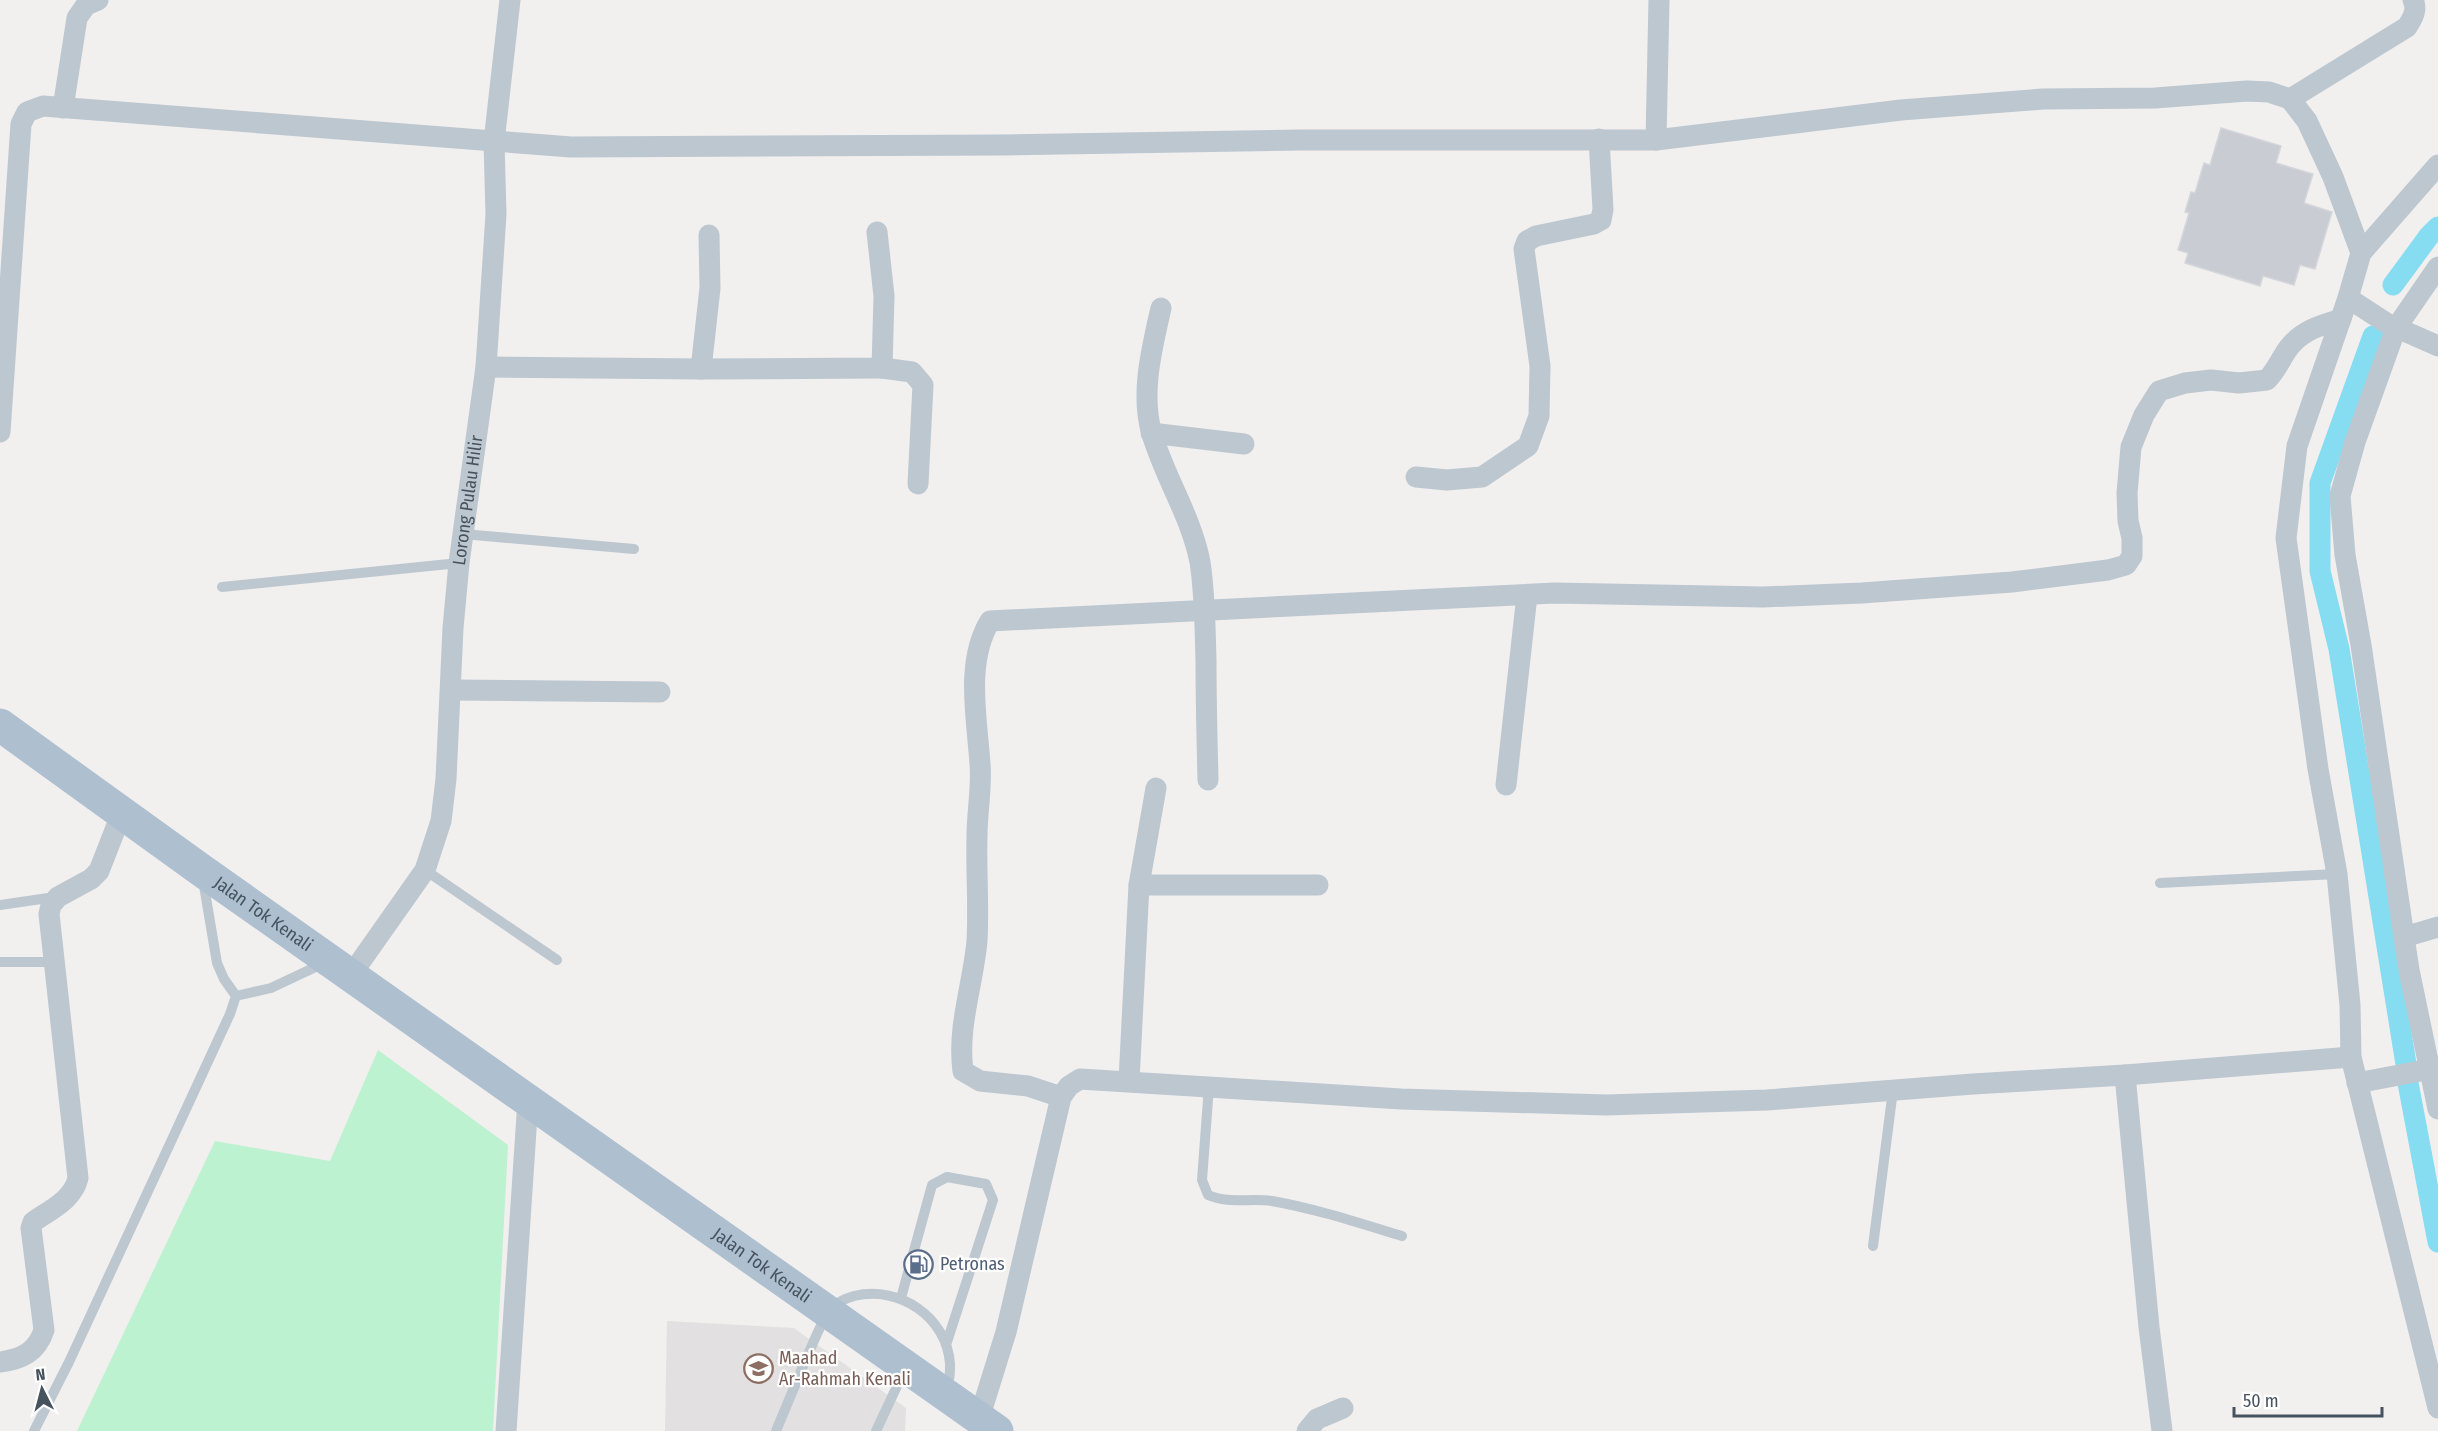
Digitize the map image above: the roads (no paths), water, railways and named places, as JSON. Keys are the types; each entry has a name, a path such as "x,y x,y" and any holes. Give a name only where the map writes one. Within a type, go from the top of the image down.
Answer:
{"main road":[{"name":"Jalan Tok Kenali","path":"0,724 201,870 988,1425"}],"street":[{"path":"63,108 76,18 86,5 98,0"},
{"name":"Lorong Pulau Hilir","path":"340,968 425,870 441,821 459,563 486,367 496,213 494,142 510,0"},
{"path":"1656,140 1659,0"},
{"path":"2290,99 2407,27 2414,16 2416,5 2413,0"},
{"path":"0,432 10,133 21,124 27,112 43,106 571,147 1656,140 1901,110 2043,99 2155,98 2247,91 2270,92 2290,99 2307,121 2322,148 2361,253"},
{"path":"1416,477 1448,480 1482,477 1508,462 1528,446 1539,416 1540,366 1524,249 1527,241 1536,236 1594,224 1601,220 1603,209 1599,140"},
{"path":"2438,165 2361,253 2348,298 2297,446 2286,538 2318,769 2337,874 2350,1005 2351,1057 2438,1408"},
{"path":"877,232 884,296 882,368"},
{"path":"701,369 710,288 709,235"},
{"path":"2438,267 2396,328 2355,442 2340,496 2345,555 2361,645 2409,970 2438,1109"},
{"path":"2348,298 2396,328 2438,346"},
{"path":"1161,308 1149,375 1147,405 1151,433 1196,542 1205,611 1208,780"},
{"path":"1061,1097 1028,1086 980,1081 963,1071 960,1050 962,1028 977,941 977,835 980,767 974,688 981,636 990,621 1527,594 1763,597 1862,593 2012,582 2108,570 2126,565 2132,556 2127,493 2131,447 2144,416 2159,391 2185,383 2211,380 2239,383 2267,380 2279,368 2290,346 2308,330 2341,319"},
{"path":"486,367 882,368 912,372 923,385 918,484"},
{"path":"1151,433 1244,444"},
{"path":"1506,785 1527,594"},
{"path":"451,690 660,692"},
{"path":"1129,1081 1139,885 1156,788"},
{"path":"0,1362 14,1360 30,1353 40,1342 44,1330 31,1228 33,1222 70,1196 76,1189 78,1178 49,914 51,904 58,897 99,872 122,812"},
{"path":"1139,885 1318,885"},
{"path":"2404,937 2438,927"},
{"path":"988,1425 1006,1332 1061,1097 1069,1086 1080,1079 1401,1099 1606,1105 1767,1100 2125,1076 2351,1057"},
{"path":"2357,1083 2431,1069"},
{"path":"2125,1076 2149,1327 2162,1431"},
{"path":"506,1431 528,1100"},
{"path":"1307,1431 1317,1419 1343,1408"}],"lane":[{"path":"463,534 634,549"},
{"path":"222,587 459,563"},
{"path":"201,870 217,963 224,979 236,996"},
{"path":"425,870 557,960"},
{"path":"2160,883 2337,874"},
{"path":"0,905 58,897"},
{"path":"0,962 54,962"},
{"path":"236,996 340,968"},
{"path":"34,1431 69,1362 205,1069 236,996"},
{"path":"1209,1086 1203,1180 1208,1195 1224,1200 1263,1200 1312,1208 1402,1236"},
{"path":"1873,1246 1893,1090"},
{"path":"901,1298 932,1185 947,1177 986,1184 993,1200 946,1345"},
{"path":"776,1431 814,1341 829,1312 836,1304 861,1295 888,1295 901,1298 924,1312 941,1333 946,1345 950,1371 949,1384 942,1393"},
{"path":"876,1431 906,1367"}],"waterway":[{"path":"2393,285 2438,227"},
{"path":"2373,336 2320,483 2320,571 2339,649 2406,1064"},
{"path":"2408,1083 2438,1242"}],"place":[{"name":"Petronas","path":"919,1264"},
{"name":"Maahad Ar-Rahmah Kenali","path":"758,1368"}]}
